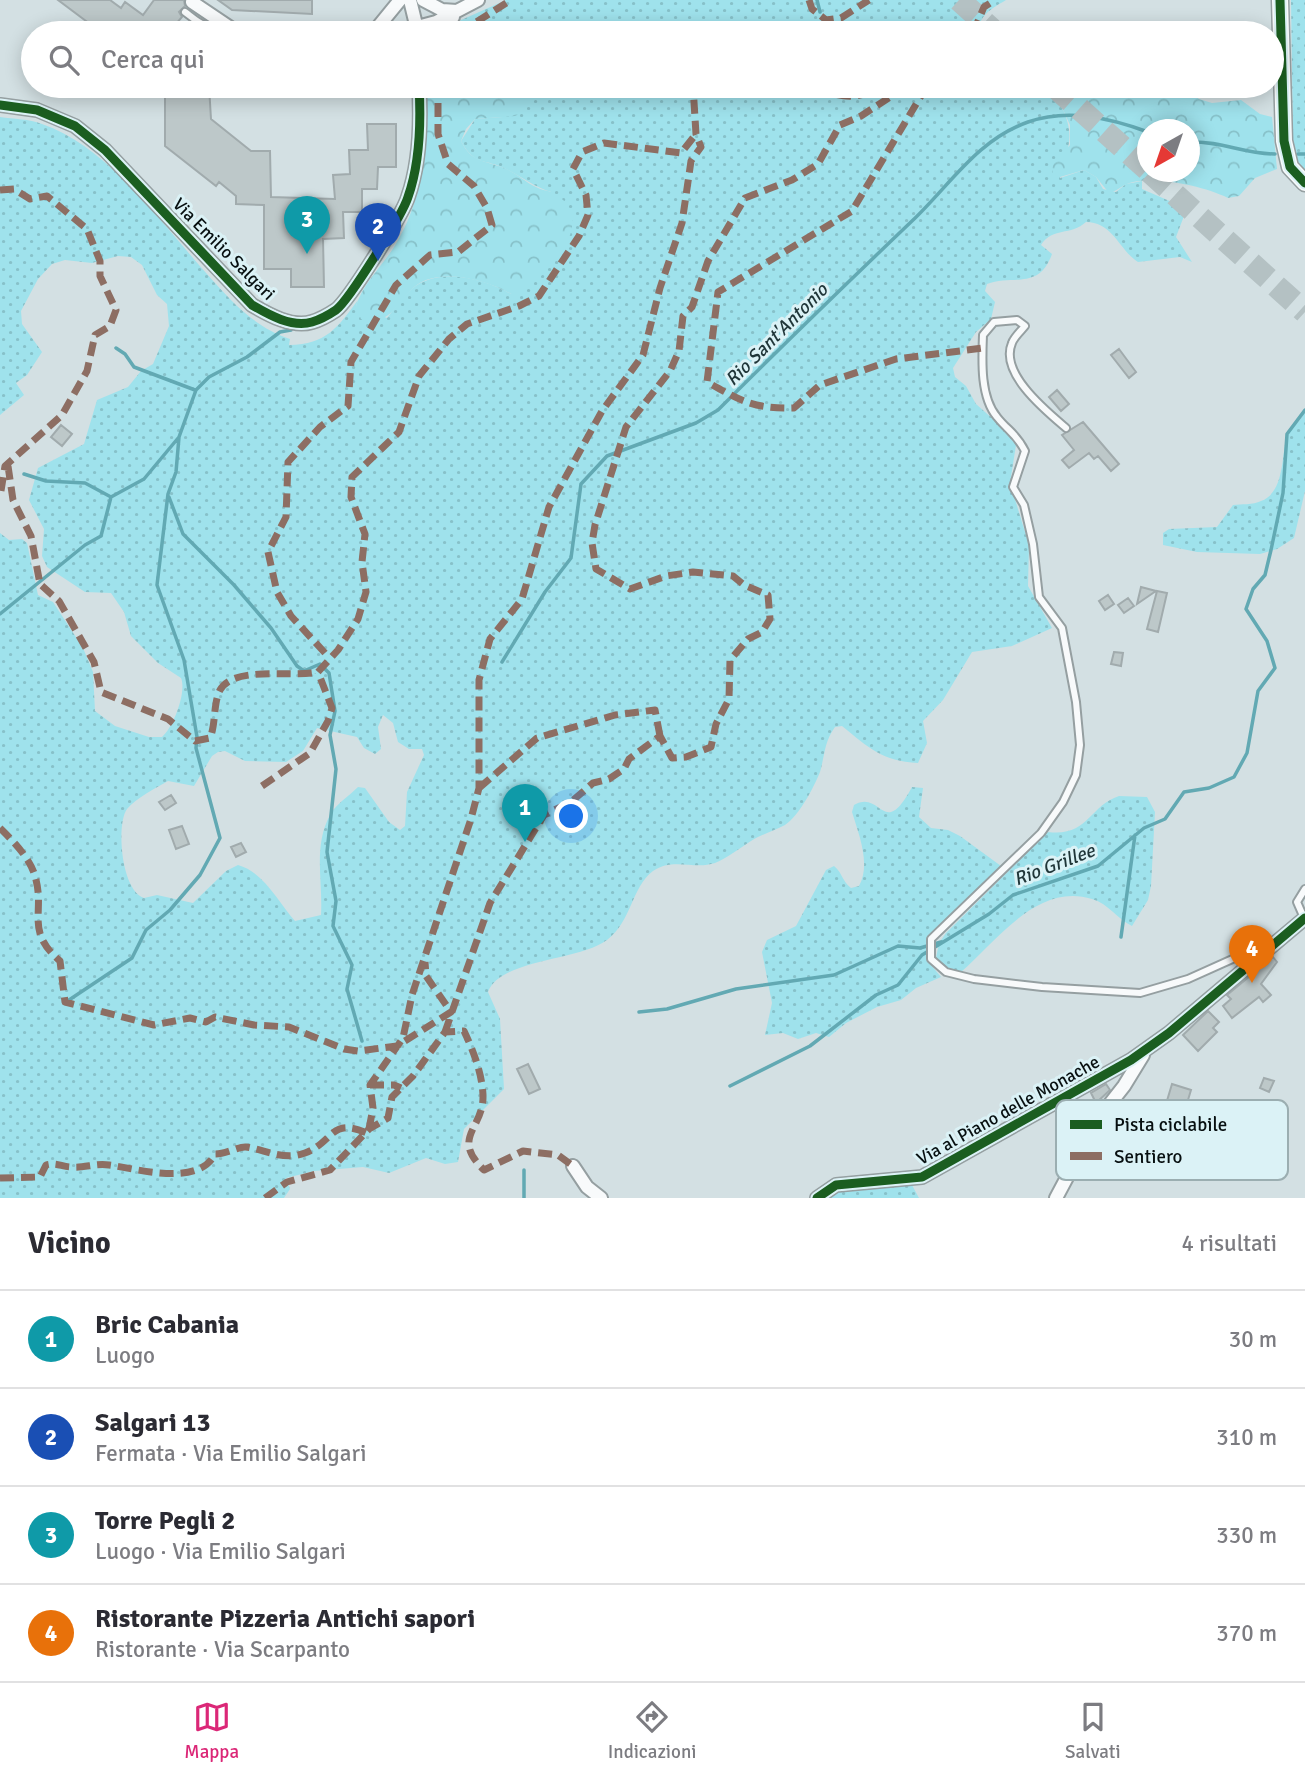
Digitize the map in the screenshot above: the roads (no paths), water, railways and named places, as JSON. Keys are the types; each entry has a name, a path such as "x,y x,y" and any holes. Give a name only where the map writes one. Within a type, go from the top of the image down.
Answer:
{"street":[{"path":"383,21 400,0"},
{"path":"410,0 415,21"},
{"path":"423,0 442,10 458,11"},
{"path":"438,21 478,0"},
{"path":"1280,0 1281,21"},
{"path":"189,7 215,21"},
{"path":"449,21 458,11"},
{"name":"Via Emilio Salgari","path":"0,105 37,110 75,126 105,150 252,305 269,316 289,322 311,323 338,309 395,225 408,198 416,162 419,98"},
{"path":"1283,98 1284,141 1290,167 1305,183"},
{"name":"Via al Piano delle Monache","path":"1060,1100 1131,1060 1304,918"},
{"path":"1113,1100 1147,1048"},
{"name":"Via al Piano delle Monache","path":"817,1198 836,1185 922,1177 1056,1102"},
{"path":"573,1166 587,1187 601,1198"},
{"path":"1056,1198 1066,1180"}],"lane":[{"path":"1066,428 1023,386 1009,360 1012,344 1026,326 1017,320 995,322 983,335 986,389 996,416 1017,434 1025,451 1013,487 1024,505 1039,597 1062,628 1076,702 1080,745 1076,775 1063,802 1041,833 931,939 931,959 946,972 974,979 1042,988 1140,993 1188,979 1269,940 1282,938"},
{"path":"1304,918 1297,902 1305,889"}],"waterway":[{"path":"817,0 820,12"},
{"name":"Rio Sant'Antonio","path":"502,662 545,592 571,558 581,484 607,456 696,423 718,410 912,221 965,165 1010,130 1043,118 1074,115 1104,119 1137,129"},
{"name":"Rio Sant'Antonio","path":"1200,142 1275,154"},
{"name":"Rio Sant'Antonio","path":"1298,154 1305,154"},
{"path":"0,614 85,545 101,536 111,497 144,479 179,437 196,390 209,377 247,357 280,332 291,330"},
{"path":"116,348 125,354 134,367 195,390"},
{"name":"Rio Grillee","path":"730,1086 810,1046 876,995 898,985 922,955 989,914 1013,895 1098,866 1144,828 1165,819 1184,792 1209,788 1234,777 1247,753 1258,691 1275,668 1267,641 1246,609 1253,589 1265,575 1271,550 1283,493 1287,434 1305,410"},
{"path":"69,1000 132,958 146,930 170,910 200,875 220,838 196,748 197,737 184,660 157,585 168,494 176,472 179,437"},
{"path":"24,474 46,481 85,483 111,497"},
{"path":"169,497 183,534 234,585 271,628 297,666 304,671 320,664 329,673 335,711 330,735 336,769 327,852 336,901 333,926 352,965 347,989 362,1041"},
{"path":"1121,937 1135,835"},
{"path":"639,1012 667,1009 736,989 834,975 898,946 920,948 941,942"},
{"path":"524,1170 524,1198"}],"tunnel":[{"path":"959,0 983,21"},
{"path":"1067,98 1137,160"},
{"path":"1161,182 1305,312"}],"place":[{"name":"Torre Pegli 2","path":"307,254"},
{"name":"Salgari 13","path":"378,261"},
{"name":"Bric Cabania","path":"525,842"},
{"name":"Ristorante Pizzeria Antichi sapori","path":"1252,983"}]}
